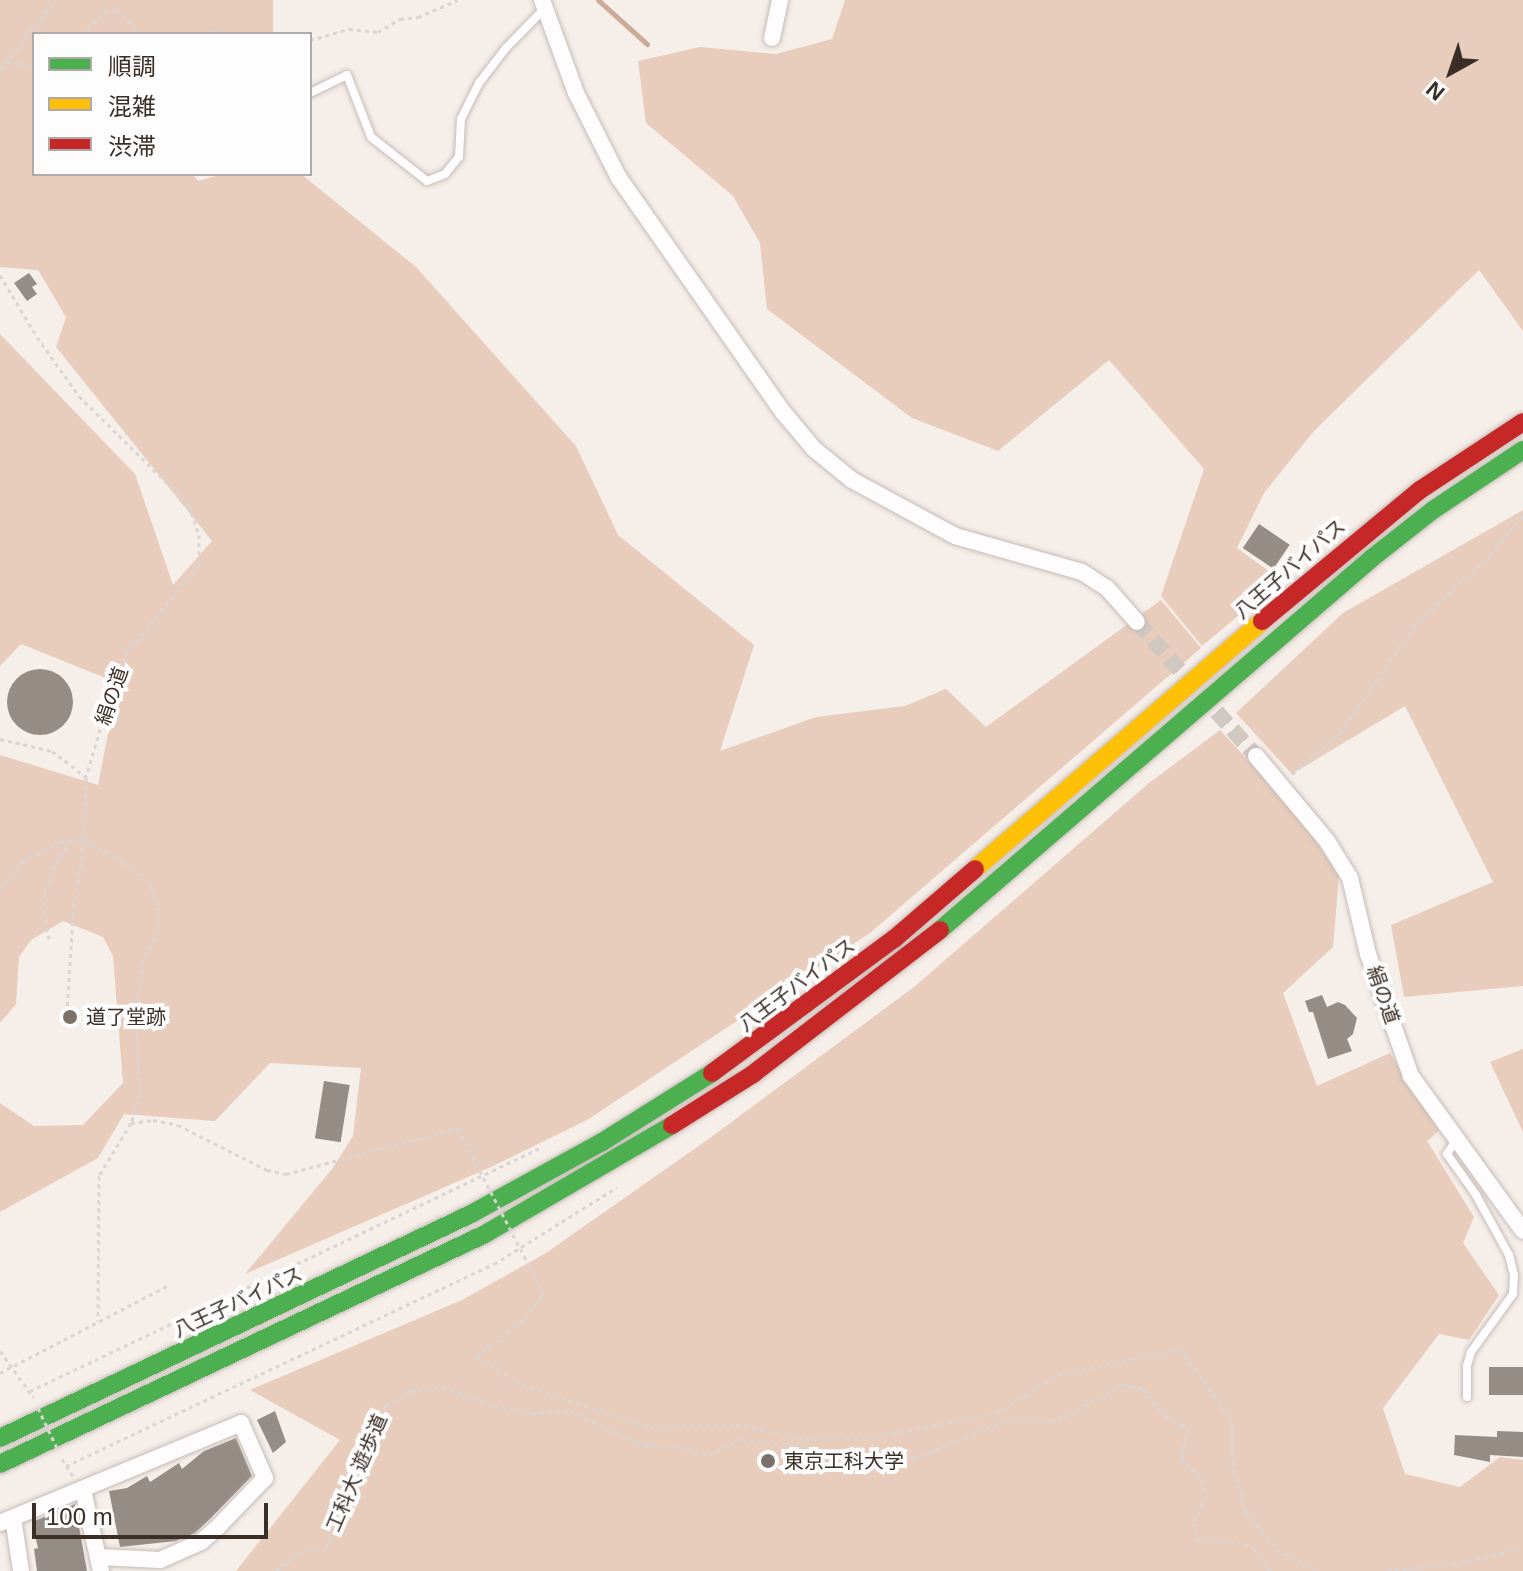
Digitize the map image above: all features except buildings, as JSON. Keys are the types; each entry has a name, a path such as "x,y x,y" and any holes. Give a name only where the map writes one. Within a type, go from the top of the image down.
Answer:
{"highway":[{"name":"八王子バイパス","path":"0,1438 471,1214 561,1166 690,1087 799,1013 894,939 1358,538 1420,490 1523,422"},
{"path":"0,1464 445,1254 613,1162 753,1074 856,999 993,886 1372,558 1433,510 1523,450"},
{"path":"115,1362 690,1087"},
{"path":"442,1276 546,1213 613,1162"},
{"path":"94,1441 358,1315"},
{"path":"0,1485 60,1456"}],"street":[{"path":"772,38 780,0"},
{"path":"543,4 576,93 619,178 783,412 814,449 852,480 955,536 1082,572 1107,588 1137,622"},
{"name":"絹の道","path":"1256,756 1327,841 1350,878 1368,954 1406,1064 1523,1231"},
{"path":"21,1571 6,1521 81,1487 241,1423 265,1478 201,1542 180,1554 160,1560 100,1564 81,1487"}],"lane":[{"path":"312,92 347,75 371,137 427,181 445,174 459,157 461,119 479,83 543,4"},
{"path":"1457,1139 1447,1154 1476,1195 1509,1255 1514,1275 1513,1294 1471,1352 1467,1366 1467,1397"}],"path":[{"path":"0,69 56,0"},
{"path":"312,39 349,29 378,32 400,19 418,17 458,0"},
{"path":"83,32 104,12 117,9 140,32"},
{"path":"5,62 32,66"},
{"name":"絹の道","path":"0,275 37,337 79,396 189,505 199,535 199,565 128,651 114,683 86,777 84,840 73,914 66,1027"},
{"path":"1281,785 1340,734 1413,627 1490,555 1523,515"},
{"path":"0,739 52,751 86,777"},
{"path":"49,939 44,913 45,891 55,863 72,840"},
{"path":"0,889 22,862 61,842 84,840 124,862 151,886 158,907 158,931 143,961 135,1013 140,1094 131,1123 99,1176 98,1321"},
{"path":"131,1123 153,1120 178,1125 267,1170 286,1174 458,1128 539,1284 542,1296 523,1320 476,1357 523,1385 650,1427 736,1424 805,1439 869,1438 997,1413 1059,1374 1180,1349 1232,1420 1232,1462 1246,1512 1277,1550 1320,1571"},
{"path":"0,1351 31,1392 545,1146"},
{"path":"0,1373 167,1286"},
{"name":"工科大 遊歩道","path":"276,1571 299,1552 326,1548 354,1474 386,1405 410,1391 443,1387 494,1406 532,1413 570,1411 645,1446 679,1447 709,1455 742,1439 895,1460 920,1456 1009,1419 1050,1421 1063,1417 1115,1387 1133,1384 1143,1389 1173,1422 1188,1429 1181,1457 1202,1480 1206,1495 1194,1523 1197,1539 1245,1543 1254,1548 1270,1571"},
{"path":"38,1408 60,1456 81,1487"},
{"path":"1387,1571 1453,1564 1523,1548"}],"shaded area":[{"path":"0,0 273,0 273,32 32,32 32,176 194,176 198,181 216,176 303,176 416,267 576,446 618,535 754,645 720,751 816,717 905,706 946,689 986,727 1161,600 1201,648 870,933 587,1120 491,1167 245,1274 332,1169 353,1136 361,1068 270,1063 215,1121 124,1114 98,1158 0,1212 0,1103 34,1126 83,1125 123,1083 113,956 103,937 63,921 31,940 19,957 16,1004 0,1023 0,755 98,785 118,683 21,644 0,666 0,334 135,474 173,585 212,541 56,347 66,317 38,270 0,267"},
{"path":"845,0 1523,0 1523,331 1479,270 1313,432 1264,493 1237,548 1281,580 1202,646 1161,596 1204,469 1109,360 998,451 912,418 767,309 760,243 733,196 646,123 638,61 700,47 776,54 832,39"},
{"path":"1523,510 1523,986 1404,997 1391,925 1493,882 1405,706 1292,774 1236,713 1343,613"},
{"path":"1220,730 1297,813 1339,876 1333,947 1283,993 1317,1086 1390,1053 1439,1131 1427,1141 1474,1217 1463,1243 1499,1295 1469,1340 1439,1334 1383,1408 1405,1474 1460,1487 1500,1457 1523,1460 1523,1571 236,1571 340,1440 250,1390 462,1300 546,1253 710,1138 914,987 1149,783"},
{"path":"1523,1049 1523,1132 1490,1062"}],"waterway":[{"path":"598,0 647,44"}],"tunnel":[{"path":"1137,622 1256,756"}],"traffic: fast":[{"path":"940,930 1372,558 1433,510 1523,450"},
{"path":"0,1438 471,1214 602,1142 712,1073"},
{"path":"0,1464 485,1234 672,1125"}],"traffic: slow":[{"path":"975,869 1262,621"}],"traffic: jam":[{"path":"1262,621 1420,490 1523,422"},
{"path":"712,1073 894,939 975,869"},
{"path":"672,1125 753,1074 940,930"}],"place":[{"name":"道了堂跡","path":"70,1017"},
{"name":"東京工科大学","path":"768,1461"}]}
